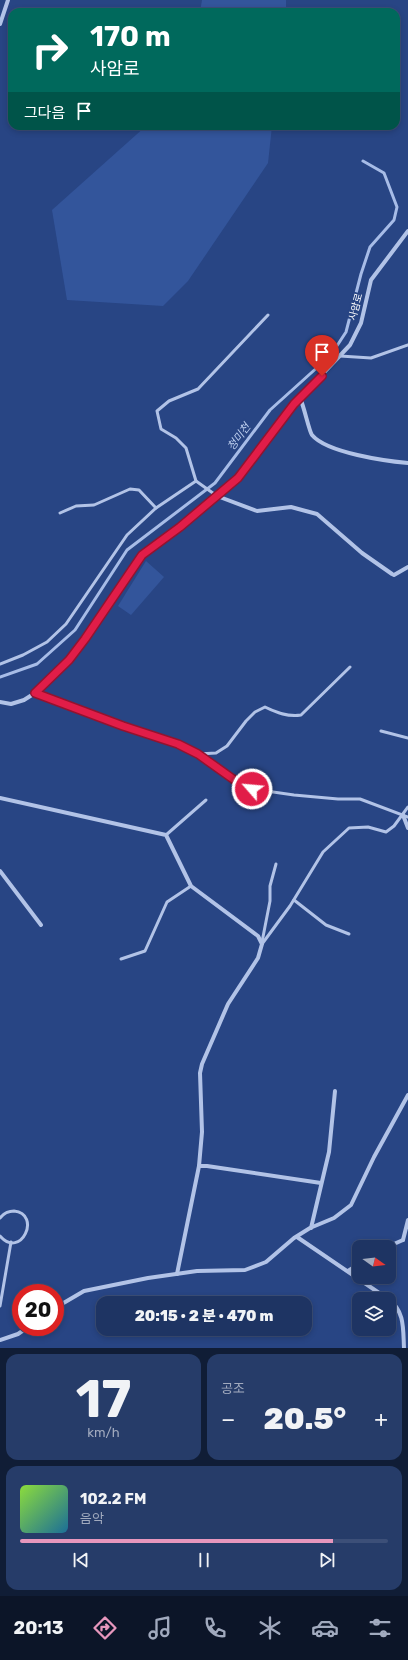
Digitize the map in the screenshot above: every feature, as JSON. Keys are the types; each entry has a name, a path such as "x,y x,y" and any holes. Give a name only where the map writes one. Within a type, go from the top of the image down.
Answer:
{"street":[{"path":"0,24 8,0"},
{"name":"사암로","path":"0,702 11,704 24,700 35,693 69,660 142,555 180,527 238,478 300,398 350,345 361,323 371,280 408,231"},
{"path":"300,398 305,410 311,434 320,443 332,448 385,461 408,463"},
{"path":"217,496 257,511 291,507 317,514 362,553 392,574 398,573 408,567"},
{"path":"0,798 166,835 191,886 258,936 262,944 258,958 228,1004 202,1064 200,1073 202,1132 199,1166 177,1274"},
{"path":"406,816 408,828"},
{"path":"0,871 41,925"},
{"path":"311,1228 329,1152 336,1091"},
{"path":"64,1302 84,1290 148,1278 197,1271 245,1270 266,1262 297,1237 311,1228 334,1218 351,1205 374,1157 408,1095"},
{"path":"199,1166 321,1183"},
{"path":"403,1240 408,1220"},
{"path":"297,1237 377,1292"},
{"path":"403,1240 408,1243"},
{"path":"396,1243 403,1240"},
{"path":"348,1271 352,1268"},
{"path":"396,1306 401,1314 404,1348"},
{"path":"0,1340 12,1336"}],"lane":[{"path":"217,496 196,481 186,448 176,438 161,430 156,411 168,401 198,389 268,315"},
{"path":"340,356 371,358 408,345"},
{"path":"0,664 23,655 47,642 61,628 127,535 156,508 196,481"},
{"path":"60,513 76,506 94,505 130,489 139,490 156,508"},
{"path":"198,754 216,754 227,746 246,721 255,712 265,707 280,714 294,716 301,715 350,667"},
{"path":"35,693 123,726 178,744 198,754 233,779 252,789 294,796 360,799 406,816"},
{"path":"381,731 408,738"},
{"path":"166,835 206,800"},
{"path":"262,944 294,900 323,852 349,828 368,827 386,832 406,816 408,807"},
{"path":"262,944 270,900 270,886 276,864"},
{"path":"121,959 145,950 167,902 191,886"},
{"path":"294,900 326,925 349,934"},
{"path":"0,1218 7,1212 17,1212 22,1214 27,1223 27,1232 24,1237 16,1242 6,1241 0,1236"},
{"path":"0,1306 11,1242"}],"shaded area":[{"path":"202,0 286,0 286,8 201,8"},
{"path":"142,130 272,130 268,163 188,281 163,306 67,300 52,210"},
{"path":"146,561 164,577 131,615 118,606"}],"waterway":[{"name":"청미천","path":"0,677 37,664 75,630 127,550 215,483 270,410 331,355 346,332 361,274 370,247 394,220 397,207 384,173 363,161"}],"route":[{"path":"252,789 233,779 198,754 178,744 123,726 35,693 69,660 142,555 164,537 180,527 238,478 294,404 322,376"}]}
